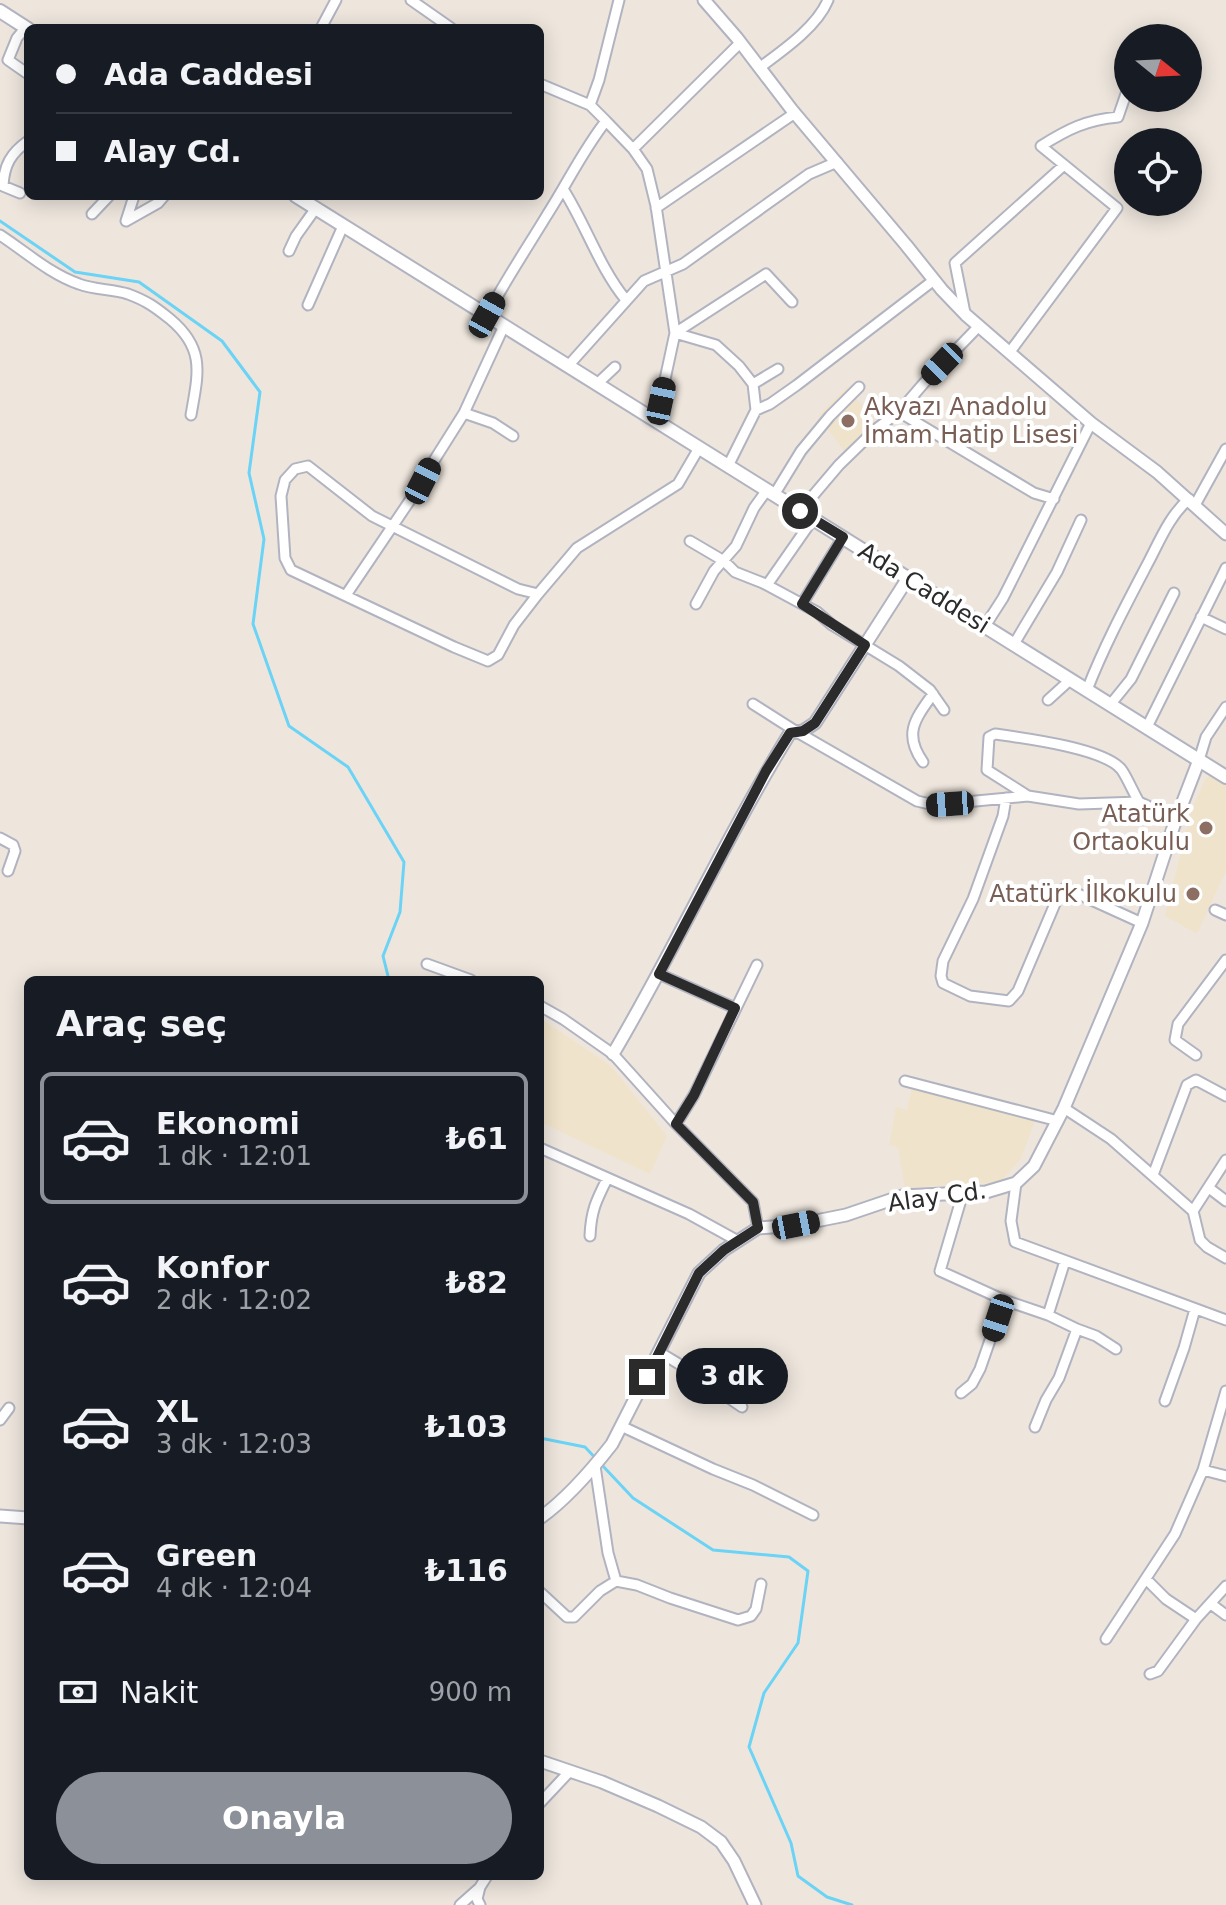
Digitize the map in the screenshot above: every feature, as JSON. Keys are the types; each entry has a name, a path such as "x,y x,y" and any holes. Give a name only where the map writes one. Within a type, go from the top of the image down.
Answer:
{"main road":[{"path":"0,11 24,26"},
{"name":"Ada Caddesi","path":"303,200 1226,777"}],"street":[{"path":"323,24 336,0"},
{"path":"411,0 445,24"},
{"path":"590,105 619,0"},
{"path":"704,0 966,315 1091,423 1157,472 1226,534"},
{"path":"759,68 787,48 817,18 828,0"},
{"path":"24,31 17,38 8,60 24,71"},
{"path":"633,149 740,43"},
{"path":"544,86 590,105 633,149 647,169 675,333 656,421"},
{"path":"1009,353 1117,208 1041,146 1080,124 1118,117 1120,112"},
{"path":"656,208 795,113"},
{"path":"487,315 606,121"},
{"path":"20,193 3,186 3,176 7,162 24,144"},
{"path":"568,366 644,281 683,264 809,174 837,162"},
{"path":"966,315 955,263 1063,166"},
{"path":"563,189 615,287 626,300"},
{"path":"92,214 105,200"},
{"path":"133,200 126,221 161,200"},
{"path":"289,251 316,208"},
{"path":"308,305 343,226"},
{"path":"0,235 55,274 94,289 124,293 151,303 175,323 189,338 196,357 197,379 191,415"},
{"path":"675,333 766,274 792,302"},
{"path":"756,410 797,385 934,280"},
{"path":"346,595 423,481 464,413 504,326"},
{"path":"800,511 839,465 876,429 899,412 979,326"},
{"path":"675,333 716,345 753,384 756,410 728,466"},
{"path":"597,384 615,367"},
{"path":"753,384 778,369"},
{"path":"696,604 714,571 736,546 754,508 830,416 859,387"},
{"path":"899,412 1034,493 1054,499"},
{"path":"464,413 493,423 513,436"},
{"path":"985,626 1003,598 1091,423"},
{"path":"538,594 518,589 372,516 308,466 295,469 285,480 281,496 285,558 291,570 488,661 498,655 514,625 577,548 678,484 699,448"},
{"path":"1087,690 1136,587 1178,509 1192,502 1226,449"},
{"path":"767,585 813,519"},
{"path":"1014,644 1057,572 1081,520"},
{"path":"802,604 843,537"},
{"path":"690,541 724,561 735,572 802,604 899,666 933,694 944,710"},
{"path":"1147,727 1226,568"},
{"path":"613,1054 659,974 766,771 790,733 803,731 815,723 908,578"},
{"path":"1110,705 1131,679 1174,593"},
{"path":"1201,617 1226,629"},
{"path":"1048,700 1070,680"},
{"path":"923,762 912,741 913,728 933,694"},
{"path":"753,704 917,801 934,805 1028,796 1079,804 1139,802 1177,817"},
{"path":"1199,760 1206,737 1226,707"},
{"path":"1028,796 987,770 989,737 995,734 1054,744 1103,758 1123,771 1139,802"},
{"name":"Alay Cd.","path":"544,1515 594,1467 612,1444 699,1273 724,1250 758,1228 796,1225 846,1215 902,1196 986,1192 1016,1183 1034,1166 1064,1108 1142,923 1199,760"},
{"path":"1006,798 1003,816 973,899 943,961 943,983 970,996 1009,1001 1018,991 1060,892 1065,888 1142,923"},
{"path":"0,838 13,845 15,851 8,871"},
{"path":"1215,910 1226,915"},
{"path":"1196,1055 1175,1040 1178,1024 1226,960"},
{"path":"427,964 460,976"},
{"path":"676,1124 694,1095 757,965"},
{"path":"659,974 735,1008"},
{"path":"544,1008 613,1054 753,1202 758,1228"},
{"path":"1153,1175 1187,1085 1196,1080 1226,1096"},
{"path":"905,1081 1058,1121"},
{"path":"1064,1108 1111,1139 1193,1211 1200,1240 1226,1258"},
{"path":"544,1150 689,1214 738,1241"},
{"path":"1193,1211 1226,1160"},
{"path":"590,1236 591,1216 607,1179"},
{"path":"1016,1183 1011,1221 1015,1242 1226,1320"},
{"path":"1209,1188 1226,1201"},
{"path":"963,1193 940,1271 1096,1336 1116,1349"},
{"path":"1048,1315 1065,1261"},
{"path":"961,1393 972,1384 980,1369 1004,1300"},
{"path":"1165,1401 1195,1309"},
{"path":"1035,1427 1059,1378 1077,1329"},
{"path":"659,1352 742,1407"},
{"path":"1106,1639 1175,1534 1203,1470 1226,1391"},
{"path":"0,1420 9,1408"},
{"path":"621,1426 813,1515"},
{"path":"594,1467 608,1553 616,1581"},
{"path":"1203,1470 1226,1476"},
{"path":"0,1516 24,1518"},
{"path":"1146,1579 1166,1599 1196,1619"},
{"path":"544,1596 567,1617 574,1617 600,1591 616,1581 637,1585 738,1620 751,1616 756,1609 761,1584"},
{"path":"1150,1674 1158,1671 1196,1619 1226,1586"},
{"path":"1211,1604 1226,1615"},
{"path":"544,1762 602,1782 710,1833 721,1842 734,1861 755,1905"},
{"path":"544,1799 570,1771"},
{"path":"460,1905 484,1880"},
{"path":"480,1887 477,1899 480,1905"}],"shaded area":[{"name":"Akyazı Anadolu İmam Hatip Lisesi","path":"847,387 878,425 848,456 818,416"},
{"path":"1210,775 1226,782 1226,871 1197,934 1165,916 1191,811"},
{"path":"544,1021 611,1066 667,1136 650,1174 544,1124"},
{"path":"912,1088 1035,1121 1021,1159 1000,1182 905,1188 898,1148 889,1145 896,1107 907,1110"}],"waterway":[{"path":"0,221 75,272 139,282 222,341 260,392 249,473 264,539 253,624 289,726 348,767 404,862 400,912 383,956 388,976"},
{"path":"544,1439 585,1447 633,1498 713,1550 789,1557 808,1571 798,1643 764,1693 749,1747 791,1843 798,1876 827,1897 852,1905"}],"place":[{"name":"Akyazı Anadolu İmam Hatip Lisesi","path":"848,421"},
{"name":"Atatürk Ortaokulu","path":"1206,828"},
{"name":"Atatürk İlkokulu","path":"1193,894"}],"route":[{"path":"647,1377 699,1273 724,1250 758,1228 753,1202 676,1124 694,1095 735,1008 659,974 766,771 790,733 803,731 815,723 865,645 802,604 843,537 800,511"}]}
